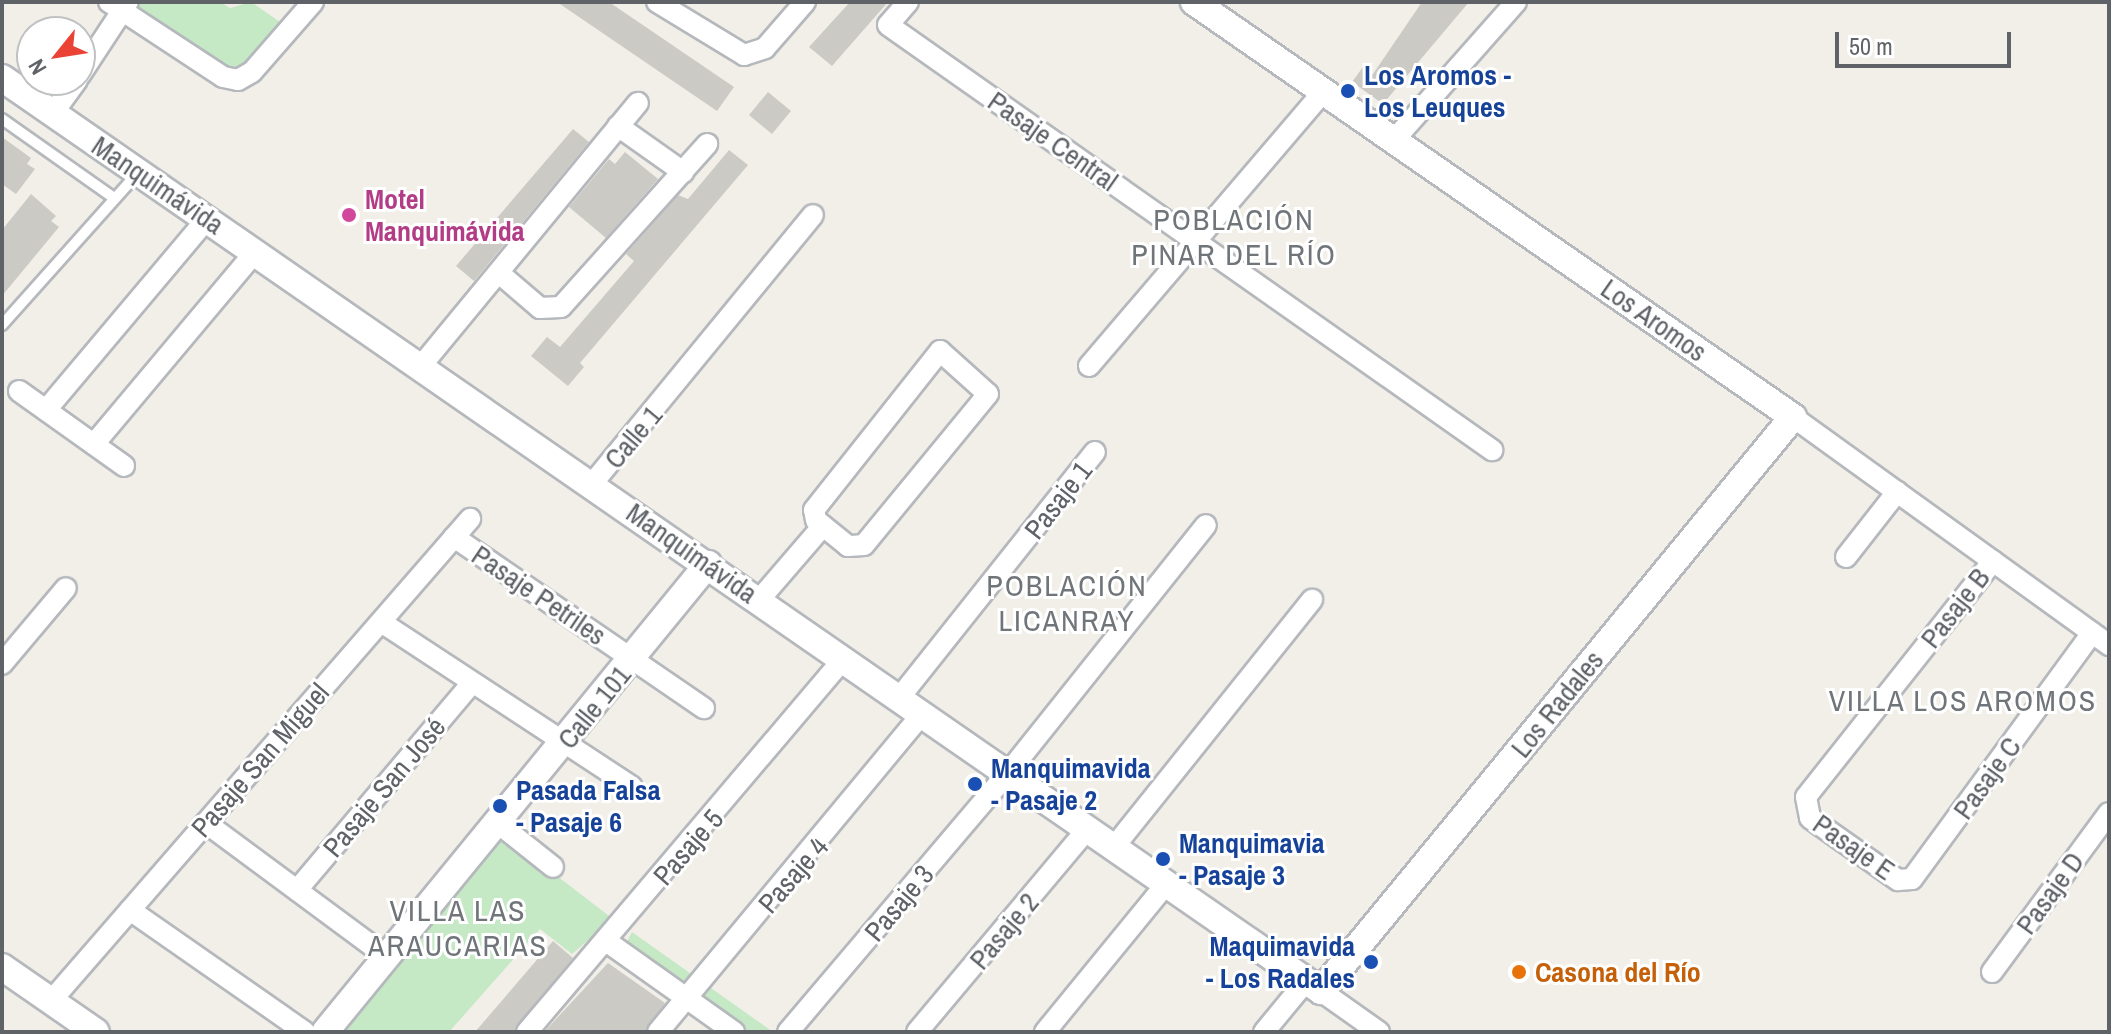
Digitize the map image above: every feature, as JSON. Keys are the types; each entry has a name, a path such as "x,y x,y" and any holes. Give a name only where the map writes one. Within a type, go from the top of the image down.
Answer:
{"street":[{"path":"96,46 119,5 223,77 238,80 252,72 313,2"},
{"path":"657,2 744,55 765,48 805,2"},
{"name":"Pasaje Central","path":"908,2 888,25 1492,450"},
{"name":"Los Aromos","path":"1194,2 1793,417 2109,645"},
{"path":"1394,140 1516,2"},
{"name":"Manquimávida","path":"2,78 760,599 1379,1032"},
{"path":"1089,366 1199,244 1323,92"},
{"path":"53,113 65,96"},
{"path":"421,366 638,103"},
{"path":"618,126 683,172"},
{"path":"499,273 540,308 556,310 707,144"},
{"name":"Calle 1","path":"592,484 674,389 813,215"},
{"path":"46,410 207,219"},
{"path":"94,444 255,252"},
{"path":"940,351 988,394 864,545 848,546 822,527 814,515 817,505 940,351"},
{"path":"19,391 124,466"},
{"name":"Los Radales","path":"1313,986 1793,417"},
{"name":"Pasaje 1","path":"900,697 1095,452"},
{"path":"1846,557 1897,492"},
{"name":"Pasaje San Miguel","path":"51,1001 470,519"},
{"path":"1008,773 1206,525"},
{"path":"760,599 822,527"},
{"name":"Pasaje Petriles","path":"454,537 704,708"},
{"name":"Pasaje B","path":"1804,808 1993,561"},
{"name":"Calle 101","path":"325,1032 499,824 708,564"},
{"path":"2,664 66,588"},
{"path":"1114,847 1312,600"},
{"path":"381,622 562,747 583,754 632,787"},
{"name":"Pasaje C","path":"1908,881 2092,633"},
{"name":"Pasaje 5","path":"527,1032 844,658"},
{"name":"Pasaje San José","path":"297,890 471,684"},
{"name":"Pasaje 4","path":"658,1032 923,713"},
{"name":"Pasaje 3","path":"788,1032 1008,773"},
{"name":"Pasaje E","path":"1804,808 1908,881"},
{"name":"Pasaje D","path":"1992,972 2109,813"},
{"path":"206,823 387,957"},
{"path":"499,824 553,867"},
{"name":"Pasaje 2","path":"917,1032 1088,828"},
{"path":"1045,1032 1167,883"},
{"path":"130,910 305,1032"},
{"path":"606,941 734,1032"},
{"path":"2,967 96,1032"},
{"path":"1264,1032 1313,986"}],"lane":[{"path":"2,119 111,196"},
{"path":"2,325 111,196 139,172"}],"green space":[{"path":"141,2 220,2 230,8 251,2 280,22 251,62 229,72 136,9"},
{"path":"505,836 613,919 572,954 540,929 449,1032 343,1032"},
{"path":"632,932 773,1032 735,1032 624,947"}],"building":[{"path":"557,2 609,2 734,87 717,111"},
{"path":"850,2 888,2 832,66 809,47"},
{"path":"1422,2 1469,2 1383,104 1352,82 1363,67 1373,74"},
{"path":"768,92 791,111 772,134 749,115"},
{"path":"573,129 589,142 474,281 456,266"},
{"path":"2,137 31,158 27,164 35,169 16,194 2,184"},
{"path":"729,150 748,165 580,363 584,367 568,386 531,356 547,337 560,347 634,261 626,254 678,195 688,199"},
{"path":"625,152 658,179 606,238 569,207 609,159 615,164"},
{"path":"31,194 56,216 51,221 59,227 2,296 2,230"},
{"path":"553,941 573,958 514,1032 475,1032"},
{"path":"608,963 665,1003 645,1032 544,1032"}],"place":[{"name":"Los Aromos - Los Leuques","path":"1348,91"},
{"name":"Motel Manquimávida","path":"349,215"},
{"name":"Manquimavida - Pasaje 2","path":"975,784"},
{"name":"Pasada Falsa - Pasaje 6","path":"500,806"},
{"name":"Manquimavia - Pasaje 3","path":"1163,859"},
{"name":"Maquimavida - Los Radales","path":"1371,962"},
{"name":"Casona del Río","path":"1519,972"}],"district":[{"name":"POBLACIÓN PINAR DEL RÍO","path":"1234,236"},
{"name":"POBLACIÓN LICANRAY","path":"1067,602"},
{"name":"VILLA LOS AROMOS","path":"1963,700"},
{"name":"VILLA LAS ARAUCARIAS","path":"458,927"}]}
